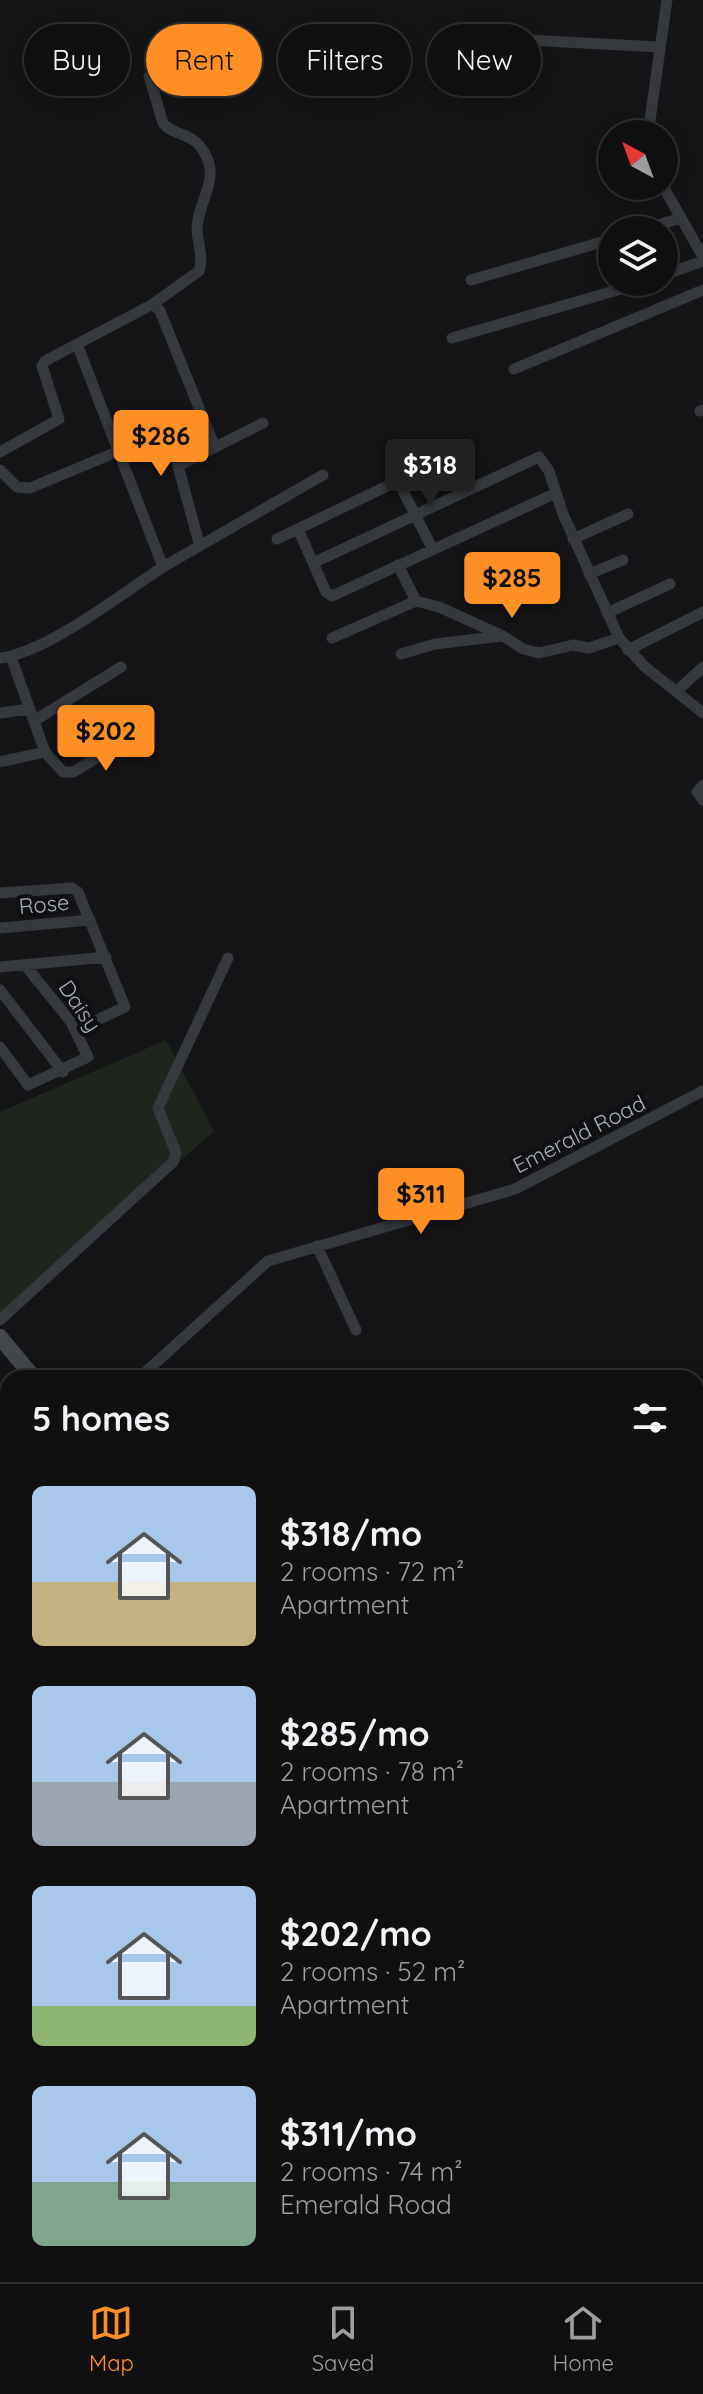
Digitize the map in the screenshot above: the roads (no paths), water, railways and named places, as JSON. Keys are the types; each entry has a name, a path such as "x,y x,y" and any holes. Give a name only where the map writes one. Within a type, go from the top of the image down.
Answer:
{"street":[{"path":"650,120 667,0"},
{"path":"541,41 659,47"},
{"path":"0,452 58,420 42,363 153,304 199,271 197,229 210,179 202,148 192,137 166,128 155,96"},
{"path":"671,200 703,259 678,269"},
{"path":"471,280 598,243"},
{"path":"514,369 703,290"},
{"path":"452,338 598,296"},
{"path":"153,304 160,311 214,445"},
{"path":"77,344 163,567"},
{"path":"199,543 178,466 214,445 263,423"},
{"path":"0,470 17,487 30,488 119,451"},
{"path":"277,539 452,455"},
{"path":"313,563 536,457 549,471 554,494 619,638 628,650 703,713"},
{"path":"121,743 67,773 45,752 5,658 63,631 199,543 323,475"},
{"path":"398,481 432,548"},
{"path":"298,529 329,596 554,494"},
{"path":"573,539 628,514"},
{"path":"589,574 623,560"},
{"path":"398,565 416,601"},
{"path":"607,613 670,584"},
{"path":"332,638 416,601 439,607 503,636 523,649 545,653 573,645 589,648 619,638"},
{"path":"628,650 703,612"},
{"path":"401,654 435,644 503,636"},
{"path":"0,713 31,715 121,667"},
{"path":"677,691 703,667"},
{"path":"0,762 45,752"},
{"path":"703,785 697,792 703,800"},
{"path":"0,893 75,889 125,1007 76,1030"},
{"name":"Rose","path":"0,928 90,920"},
{"path":"0,967 106,957"},
{"path":"0,1320 173,1162 176,1153 158,1108 228,958"},
{"name":"Daisy","path":"25,965 76,1030 88,1057 63,1072"},
{"path":"0,990 63,1072 28,1085 0,1047"},
{"name":"Emerald Road","path":"148,1370 263,1265 317,1246 515,1189 703,1091"},
{"path":"317,1246 356,1330"},
{"path":"0,1337 27,1370"}]}
